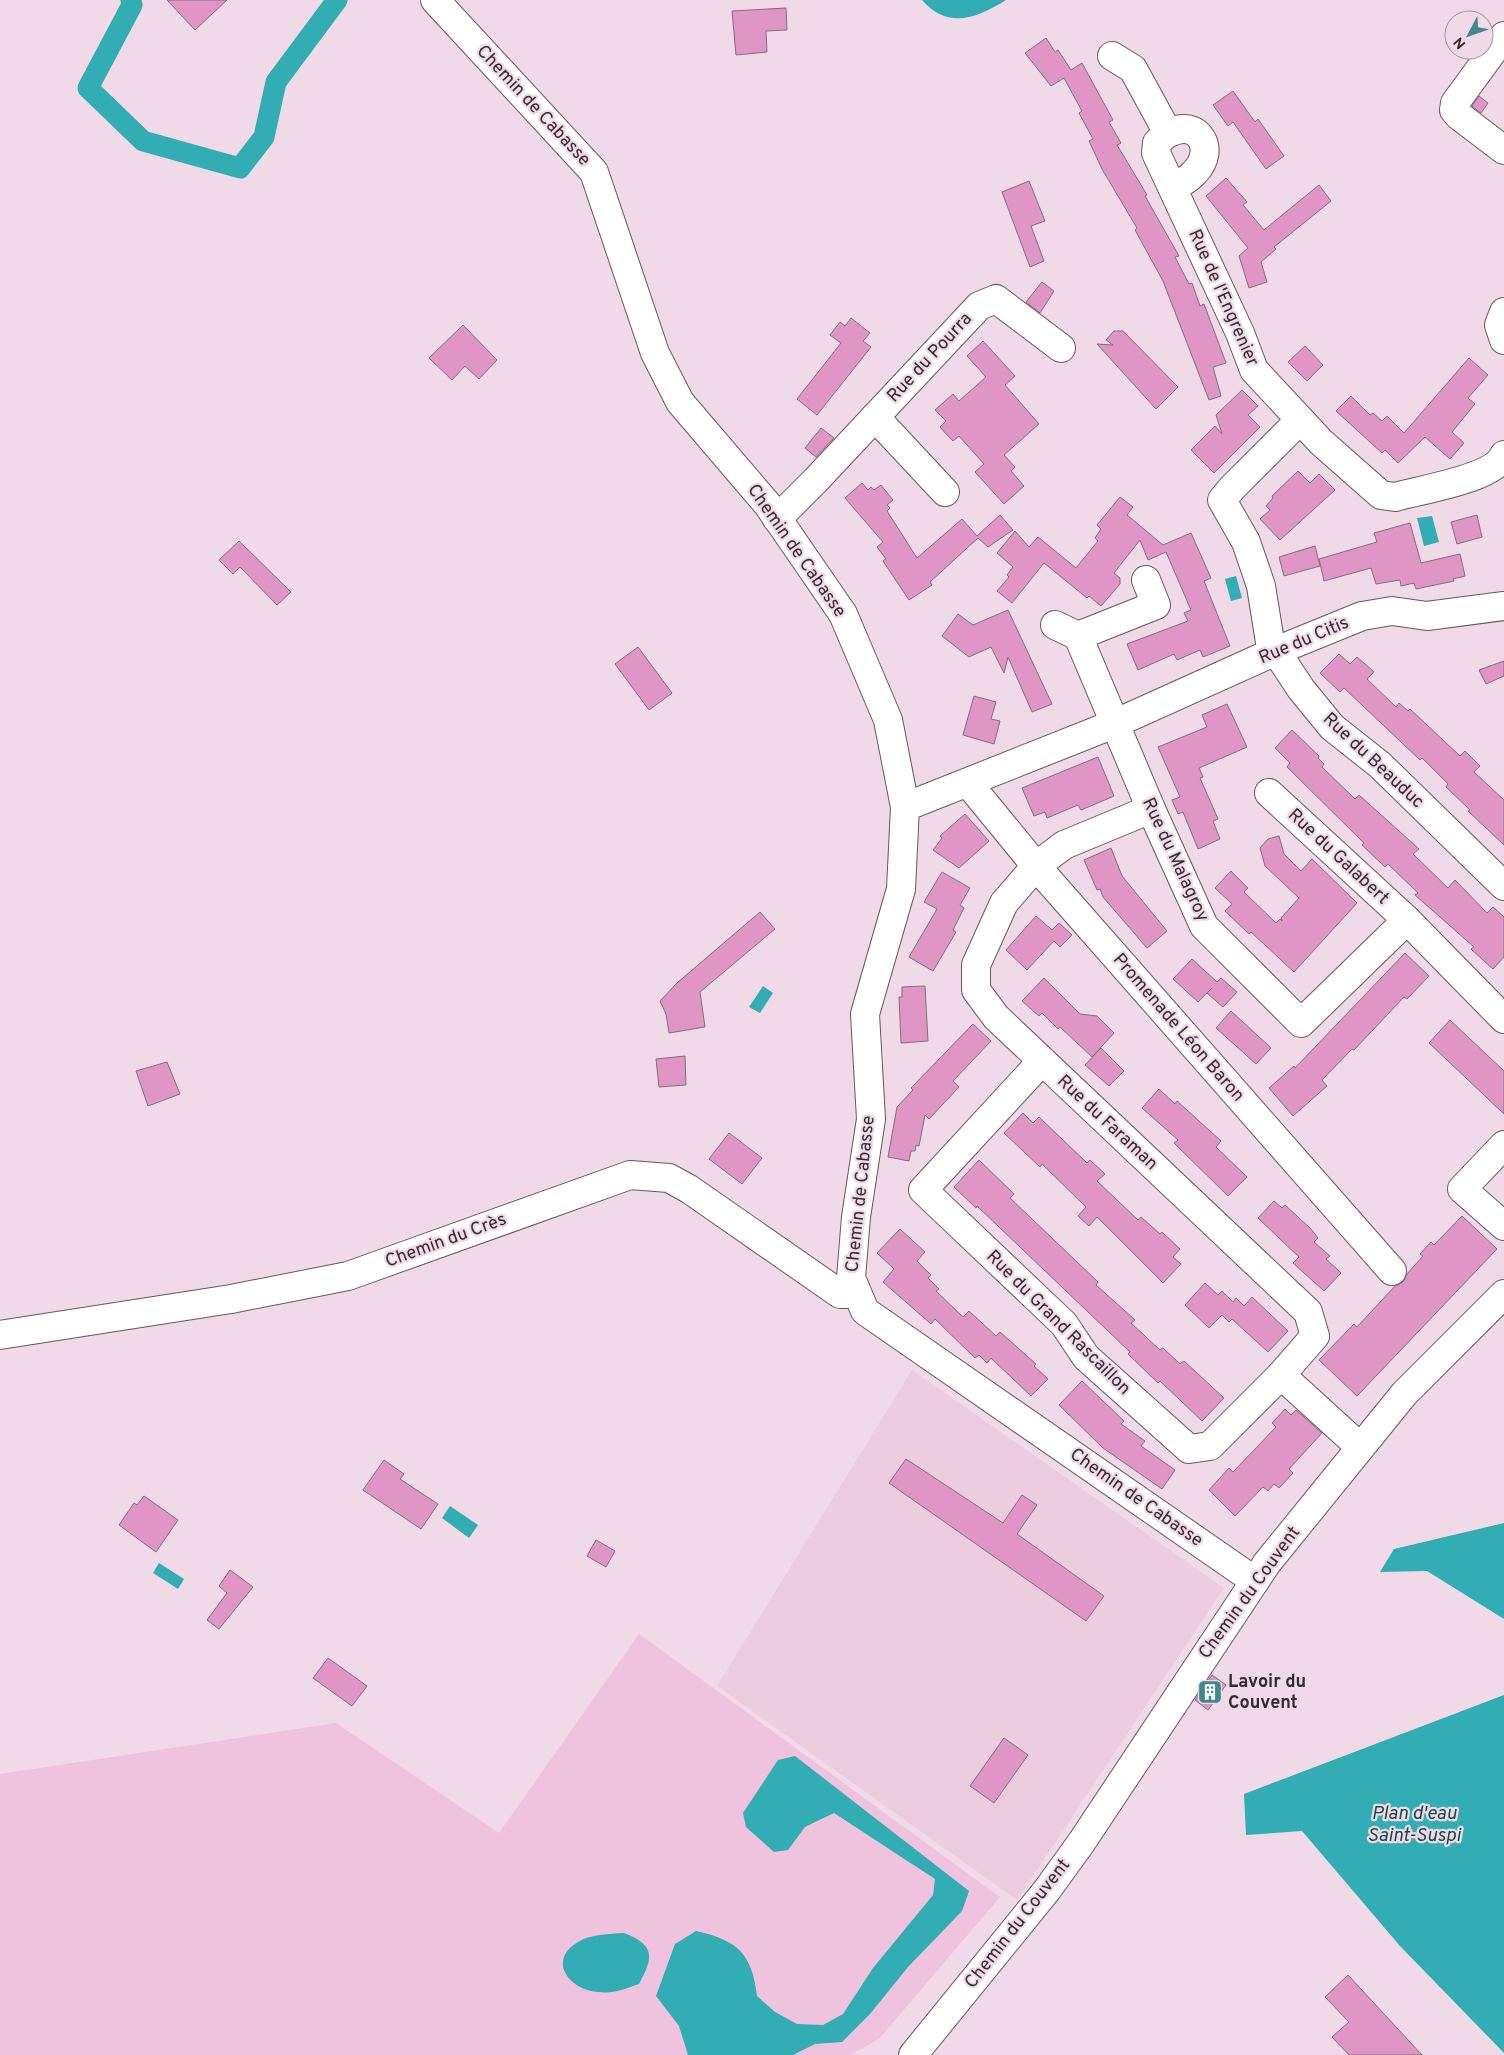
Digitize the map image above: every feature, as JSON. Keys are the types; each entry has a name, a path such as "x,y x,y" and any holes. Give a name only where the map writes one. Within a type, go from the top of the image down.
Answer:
{"street":[{"name":"Chemin de Cabasse","path":"435,0 594,172 655,353 680,402 777,519 843,614 888,720 905,807 901,889 865,1014 871,1119 856,1218 851,1278 856,1294 865,1311 1255,1581"},
{"path":"1504,36 1455,103 1454,110 1504,150"},
{"path":"1112,56 1133,69 1168,133 1184,129 1197,134 1204,143 1206,154 1195,172 1173,188"},
{"name":"Rue de l'Engrenier","path":"1168,133 1157,143 1156,153 1240,333 1254,370 1321,442 1381,495 1395,497 1483,473 1502,461 1504,456"},
{"name":"Rue du Pourra","path":"777,519 978,306 996,299 1061,348"},
{"path":"1504,312 1499,325 1504,340"},
{"name":"Rue du Pourra","path":"875,417 945,492"},
{"name":"Rue du Beauduc","path":"1300,420 1222,500 1246,542 1262,586 1270,642 1301,689 1332,728 1380,765 1504,886"},
{"name":"Rue du Malagroy","path":"1146,580 1156,605 1066,631 1114,724 1204,926 1301,1023 1406,920"},
{"name":"Rue du Citis","path":"1114,724 1276,651 1362,616 1392,611 1427,616 1504,606"},
{"path":"905,807 1114,724"},
{"name":"Promenade Léon Baron","path":"968,782 1036,866 1392,1270"},
{"name":"Rue du Galabert","path":"1269,793 1406,920"},
{"name":"Rue du Faraman","path":"1152,809 1064,845 1036,866 1004,903 976,965 976,990 996,1017 1042,1062 1308,1312 1315,1336 1281,1375"},
{"path":"1406,920 1504,1019"},
{"name":"Rue du Grand Rascaillon","path":"1042,1062 924,1190 1064,1324 1086,1357 1189,1449 1210,1446 1281,1375"},
{"path":"1504,1146 1462,1189 1504,1226"},
{"name":"Chemin du Crès","path":"0,1335 231,1299 348,1276 630,1175 669,1178 689,1189 840,1294 856,1294"},
{"name":"Chemin du Couvent","path":"913,2055 1053,1882 1255,1581 1404,1394 1504,1294"},
{"path":"1281,1375 1360,1447"}],"shaded area":[{"path":"912,1370 1224,1588 1017,1900 717,1686"},
{"path":"639,1634 1000,1897 879,2039 850,2055 0,2055 0,1774 336,1723 499,1833"}],"water":[{"path":"922,0 1006,0 974,16 952,18 932,9"},
{"path":"1432,516 1439,542 1424,546 1417,518"},
{"path":"1236,576 1242,598 1231,601 1225,579"},
{"path":"763,986 773,993 760,1013 749,1007"},
{"path":"450,1506 478,1525 469,1538 442,1518"},
{"path":"1504,1523 1504,1619 1427,1571 1380,1572 1394,1549"},
{"path":"159,1563 184,1579 178,1589 153,1573"},
{"name":"Plan d'eau Saint-Suspi","path":"1504,1695 1504,2053 1400,1946 1302,1831 1246,1835 1244,1794"},
{"path":"795,1756 969,1891 962,1911 908,1967 870,2014 842,2042 815,2044 793,2055 688,2055 679,2026 656,1996 675,1944 696,1931 732,1944 740,1951 751,1969 757,1996 775,2012 797,2024 823,2025 843,2014 873,1968 933,1895 935,1879 834,1813 805,1827 788,1850 774,1852 746,1827 743,1813 778,1760"},
{"path":"624,1933 642,1942 649,1953 647,1966 639,1984 619,1991 598,1992 578,1986 571,1980 563,1965 564,1957 569,1949 589,1937"}],"building":[{"path":"167,0 227,0 195,30"},
{"path":"786,8 787,30 766,31 767,52 736,55 732,11"},
{"path":"1046,38 1055,52 1058,50 1071,70 1082,63 1113,120 1109,122 1121,143 1117,145 1147,195 1145,196 1179,256 1175,257 1189,284 1192,283 1200,306 1204,304 1226,363 1213,367 1221,396 1209,400 1163,281 1135,230 1137,228 1102,169 1089,141 1093,139 1079,113 1082,111 1064,78 1051,86 1025,53"},
{"path":"1233,91 1255,122 1258,119 1284,156 1266,169 1233,122 1228,126 1213,105"},
{"path":"1479,96 1488,103 1481,113 1472,106"},
{"path":"1226,178 1247,202 1243,205 1264,230 1319,185 1331,201 1274,247 1276,249 1261,262 1267,282 1249,288 1239,256 1248,248 1206,196"},
{"path":"1029,181 1045,221 1031,226 1044,261 1030,267 1002,192"},
{"path":"1042,282 1054,291 1040,313 1026,302"},
{"path":"851,318 870,333 863,341 871,347 817,415 797,399 841,343 830,335 840,322 845,326"},
{"path":"463,325 497,360 479,379 465,366 452,380 429,358"},
{"path":"1114,331 1123,331 1178,387 1156,409 1097,344 1113,345 1106,340"},
{"path":"983,341 1015,376 1005,385 1039,424 1004,455 1015,467 1011,471 1024,486 1004,504 975,472 984,464 959,436 953,441 946,434 940,427 946,421 935,410 953,394 959,401 986,377 967,356"},
{"path":"1305,346 1323,365 1307,381 1288,362"},
{"path":"1469,358 1488,375 1468,398 1475,404 1452,432 1464,443 1450,459 1425,437 1398,463 1385,450 1382,453 1336,411 1351,396 1370,415 1373,413 1382,421 1387,416 1404,433"},
{"path":"1242,390 1258,406 1248,415 1260,427 1214,473 1191,450 1215,426 1222,434 1216,415"},
{"path":"821,428 834,438 816,457 805,448"},
{"path":"1298,471 1310,483 1319,474 1335,490 1280,540 1260,519 1270,510 1266,506 1273,498 1272,496"},
{"path":"862,483 868,490 871,487 874,490 881,485 893,500 887,505 890,508 887,511 917,558 962,519 977,536 1000,515 1013,530 988,547 978,538 930,582 932,585 909,600 883,561 886,559 877,547 883,542 845,498"},
{"path":"1120,497 1133,507 1127,515 1163,545 1191,533 1211,578 1204,581 1230,646 1203,657 1200,650 1177,660 1174,654 1138,670 1127,644 1188,621 1184,613 1191,610 1166,552 1148,560 1140,540 1114,573 1120,578 1120,584 1101,606 1089,596 1087,598 1044,563 1012,603 997,591 1009,577 1007,575 1013,567 997,553 1015,531 1029,547 1038,537 1076,568 1098,541 1095,538 1101,529 1097,525"},
{"path":"1477,515 1482,537 1457,544 1451,522"},
{"path":"1410,523 1421,563 1460,554 1465,576 1453,579 1454,581 1416,589 1414,583 1401,586 1400,580 1376,584 1371,568 1324,581 1319,559 1377,542 1374,533"},
{"path":"239,541 291,592 277,605 240,567 233,574 219,560"},
{"path":"1315,546 1320,566 1284,576 1279,557"},
{"path":"1008,610 1052,704 1032,712 1008,657 1004,673 991,647 969,657 942,636 958,614 973,625"},
{"path":"638,647 672,693 649,710 615,664"},
{"path":"1339,654 1350,664 1357,657 1374,672 1367,679 1396,707 1399,703 1408,711 1410,709 1460,756 1465,751 1480,766 1474,772 1504,800 1504,845 1468,811 1470,810 1446,787 1448,784 1422,758 1420,760 1344,688 1340,692 1320,673"},
{"path":"1504,661 1504,676 1486,684 1479,670"},
{"path":"974,696 996,702 991,719 1000,721 994,744 963,735"},
{"path":"1227,704 1247,747 1199,768 1203,777 1200,778 1218,819 1213,821 1220,839 1198,849 1183,812 1178,814 1172,800 1180,797 1158,747 1207,727 1202,715"},
{"path":"1292,730 1319,756 1318,758 1324,764 1322,767 1355,799 1359,795 1419,849 1413,854 1448,888 1455,880 1487,913 1493,907 1504,917 1504,957 1493,969 1471,949 1474,947 1415,895 1418,893 1388,864 1385,867 1362,845 1364,843 1287,767 1290,763 1275,748"},
{"path":"1098,757 1114,796 1081,810 1078,805 1047,818 1045,812 1034,816 1022,788"},
{"path":"965,814 989,841 959,868 933,850 942,838 940,836"},
{"path":"1279,836 1284,854 1301,871 1312,859 1357,903 1294,972 1225,911 1232,904 1215,888 1231,871 1248,888 1244,892 1276,923 1280,919 1282,921 1281,918 1299,898 1265,866 1260,848 1268,839"},
{"path":"1111,848 1122,876 1167,931 1147,948 1103,897 1100,889 1097,890 1084,860"},
{"path":"942,872 970,888 960,905 964,908 953,930 956,932 933,971 909,957 937,909 924,902"},
{"path":"760,912 775,929 700,992 705,1027 669,1033 666,1014 660,1001 677,983"},
{"path":"1036,916 1052,930 1059,923 1072,935 1060,947 1054,941 1027,970 1006,950"},
{"path":"1405,953 1429,976 1407,999 1404,997 1354,1050 1352,1049 1322,1080 1327,1086 1293,1116 1269,1088 1294,1066 1295,1068"},
{"path":"1192,959 1217,982 1221,978 1237,992 1223,1007 1207,993 1198,1002 1173,979"},
{"path":"1044,978 1080,1014 1097,1016 1114,1033 1092,1057 1060,1027 1058,1029 1042,1013 1039,1016 1022,1001"},
{"path":"925,986 928,1041 901,1043 899,997 902,997 902,987"},
{"path":"1231,1011 1271,1048 1256,1064 1216,1028"},
{"path":"1450,1020 1504,1071 1504,1114 1429,1043"},
{"path":"973,1024 991,1041 953,1081 959,1087 929,1119 925,1115 919,1146 916,1145 915,1151 911,1151 909,1161 888,1157 897,1107 913,1090 911,1088"},
{"path":"1101,1048 1124,1071 1109,1086 1085,1065"},
{"path":"685,1056 686,1085 659,1087 656,1059"},
{"path":"167,1062 180,1094 148,1106 136,1071"},
{"path":"1159,1089 1175,1104 1177,1101 1221,1141 1216,1147 1247,1177 1228,1196 1174,1143 1178,1140 1142,1108"},
{"path":"1023,1113 1033,1123 1039,1117 1087,1163 1090,1160 1105,1174 1097,1181 1138,1220 1141,1217 1160,1234 1162,1232 1180,1249 1173,1257 1181,1264 1163,1283 1097,1217 1089,1226 1078,1216 1086,1207 1042,1164 1040,1167 1004,1133"},
{"path":"729,1133 762,1158 742,1184 709,1159"},
{"path":"979,1160 1014,1194 1010,1198 1098,1282 1096,1285 1135,1320 1131,1323 1160,1350 1163,1348 1180,1364 1184,1361 1224,1398 1202,1421 1160,1381 1158,1383 1128,1354 1130,1352 977,1206 976,1208 954,1187"},
{"path":"1274,1201 1282,1208 1285,1205 1311,1229 1318,1238 1314,1242 1330,1256 1326,1259 1341,1273 1324,1291 1293,1263 1299,1257 1258,1218"},
{"path":"1462,1216 1497,1249 1357,1396 1319,1360 1354,1324 1357,1327 1395,1286 1403,1282 1407,1274 1423,1256 1420,1254 1431,1242 1434,1245"},
{"path":"900,1229 925,1252 917,1261 931,1275 928,1278 939,1289 936,1291 963,1317 969,1311 996,1336 1000,1332 1036,1364 1034,1366 1048,1379 1031,1396 991,1358 987,1363 979,1355 975,1358 935,1319 931,1324 883,1282 894,1269 877,1253"},
{"path":"1205,1283 1218,1295 1222,1291 1233,1302 1236,1298 1244,1306 1252,1297 1288,1331 1268,1352 1232,1319 1229,1322 1222,1315 1209,1328 1185,1305"},
{"path":"1082,1381 1124,1421 1121,1424 1145,1441 1141,1446 1175,1470 1162,1489 1103,1448 1059,1405"},
{"path":"1285,1409 1291,1415 1296,1410 1322,1433 1289,1469 1293,1473 1279,1488 1274,1484 1268,1491 1263,1487 1235,1516 1209,1490 1229,1468 1233,1472 1276,1427 1272,1423"},
{"path":"906,1459 1003,1523 1022,1495 1037,1505 1017,1534 1104,1596 1086,1621 889,1483"},
{"path":"384,1460 404,1474 400,1479 438,1504 421,1529 363,1490"},
{"path":"144,1496 178,1520 156,1552 119,1525 134,1503 137,1505"},
{"path":"596,1540 615,1551 606,1567 587,1556"},
{"path":"230,1570 253,1587 219,1629 207,1620 227,1593 219,1586"},
{"path":"328,1658 367,1686 352,1706 313,1678"},
{"name":"Lavoir du Couvent","path":"1212,1675 1226,1685 1208,1710 1195,1700"},
{"path":"1004,1738 1028,1755 994,1803 970,1786"},
{"path":"1348,1975 1422,2055 1349,2055 1332,2037 1349,2022 1325,1997"}],"waterway":[{"path":"131,0 132,5 88,88 143,141 240,168 264,137 276,82 337,0"}],"place":[{"name":"Lavoir du Couvent","path":"1210,1692"}]}
